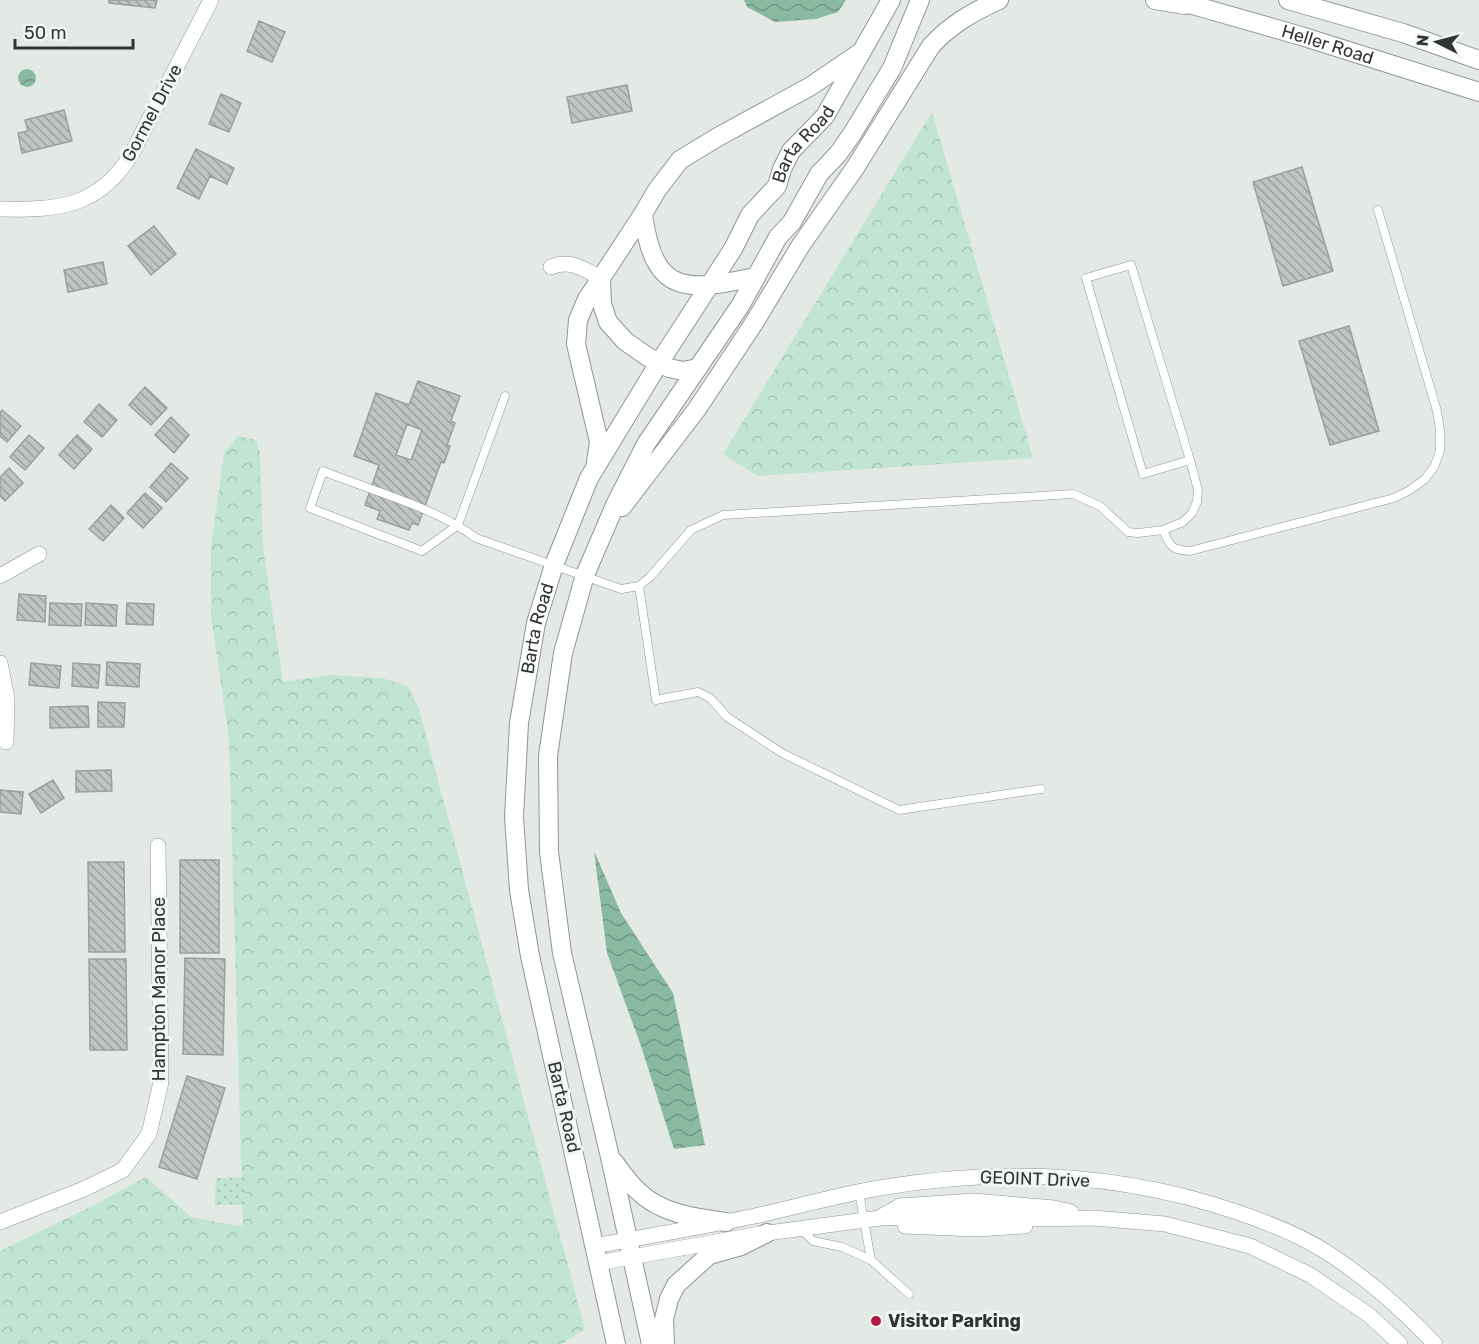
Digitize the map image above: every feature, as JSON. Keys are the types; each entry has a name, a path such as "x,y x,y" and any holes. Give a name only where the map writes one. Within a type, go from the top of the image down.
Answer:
{"street":[{"name":"Gormel Drive","path":"0,209 50,209 66,206 99,192 121,171 132,155 211,0"},
{"name":"Barta Road","path":"616,1344 530,956 519,890 514,817 519,723 536,623 554,565 589,478 659,363 733,249 750,215 777,186 791,151 825,116 891,0"},
{"name":"Barta Road","path":"651,1344 562,953 549,852 548,756 563,653 585,575 615,503 646,444 740,306 778,237 792,222 819,174 838,154 852,134 892,68 920,0"},
{"path":"608,521 631,498 697,409 754,323 801,245 855,168 931,46 942,34 970,13 999,0"},
{"path":"1155,0 1202,8"},
{"name":"Heller Road","path":"1175,0 1312,39 1479,92"},
{"name":"Heller Road","path":"1287,0 1402,33 1479,60"},
{"path":"892,108 904,39"},
{"path":"595,468 599,442 576,345 578,320 587,299 644,214 657,190 680,160 839,69 864,50"},
{"path":"644,214 650,249 662,272 679,283 693,287 708,286 756,277"},
{"path":"551,267 563,263 601,278"},
{"path":"601,278 602,304 608,322 625,341 669,368 683,371 698,368"},
{"path":"0,576 39,554"},
{"path":"0,663 7,698 6,742"},
{"name":"Hampton Manor Place","path":"0,1222 84,1189 123,1170 149,1134 161,1082 158,846"},
{"path":"610,1157 638,1192 664,1208 690,1218 726,1222"},
{"name":"GEOINT Drive","path":"596,1255 726,1222 878,1188 973,1177 1068,1176 1156,1189 1208,1202 1273,1224 1327,1252 1400,1307 1435,1344"},
{"name":"GEOINT Drive","path":"630,1248 880,1218 900,1206 974,1201 1054,1208 1093,1218 1165,1224 1251,1246 1310,1275 1369,1316 1400,1344"},
{"name":"GEOINT Drive","path":"880,1218 900,1226 975,1229 1020,1227 1093,1218"},
{"path":"665,1344 663,1319 676,1285 709,1256 741,1246 767,1233"}],"lane":[{"path":"1163,530 1169,544 1177,550 1191,551 1394,498 1425,479 1434,467 1440,451 1437,411 1378,210"},
{"path":"505,396 458,525 422,551 310,508 323,471 424,509 458,525 476,537 621,589 639,586 650,577 691,530 723,515 1073,494 1100,506 1128,532 1163,530 1183,522 1192,513 1197,502 1198,490 1190,460 1131,265 1086,278 1143,474 1190,460"},
{"path":"639,586 656,700 698,692 710,699 727,717 782,753 899,810 1041,789"},
{"path":"859,1192 871,1260"},
{"path":"801,1229 813,1241 842,1247 871,1260 909,1294"}],"green space":[{"path":"932,112 1033,458 757,476 723,454"},
{"path":"238,436 256,440 260,453 263,548 283,682 330,675 382,678 408,686 419,709 585,1329 562,1344 0,1344 0,1251 146,1177 191,1217 243,1227 229,738 211,616 211,547 224,453"},
{"path":"246,1177 245,1205 215,1205 216,1178"}],"water":[{"path":"744,0 846,0 838,12 816,19 775,22 747,7"},
{"path":"27,69 33,72 36,78 33,84 27,87 21,84 18,78 21,72"},
{"path":"594,851 621,913 673,993 705,1145 674,1149 641,1046 607,953"}],"building":[{"path":"109,0 157,0 155,8 109,3"},
{"path":"259,21 285,32 272,62 247,51"},
{"path":"627,85 632,111 572,123 567,97"},
{"path":"221,94 241,103 229,132 209,124"},
{"path":"64,110 72,141 22,153 18,133 28,131 25,120"},
{"path":"196,149 234,168 227,184 210,176 199,199 177,188"},
{"path":"1302,167 1333,271 1283,286 1253,182"},
{"path":"154,226 176,254 151,275 128,246"},
{"path":"103,262 107,284 68,292 64,270"},
{"path":"1349,326 1379,431 1330,445 1299,341"},
{"path":"418,381 460,396 451,421 455,423 447,445 450,446 444,463 441,462 418,525 412,523 409,530 377,519 380,511 365,505 379,465 354,456 376,393 409,405","holes":["407,424 422,430 411,460 396,455"]},
{"path":"145,387 167,408 151,425 129,405"},
{"path":"99,404 117,420 102,437 84,422"},
{"path":"2,410 21,426 7,442 0,436"},
{"path":"171,417 189,435 174,453 155,435"},
{"path":"29,435 44,448 25,470 10,457"},
{"path":"77,435 92,449 74,469 59,455"},
{"path":"171,463 188,478 166,502 150,487"},
{"path":"9,468 23,483 5,501 0,496 0,477"},
{"path":"145,493 162,508 143,528 127,513"},
{"path":"111,505 124,518 103,541 89,529"},
{"path":"19,594 46,596 45,622 17,620"},
{"path":"50,603 82,604 81,626 49,625"},
{"path":"86,603 117,605 116,626 85,625"},
{"path":"127,603 154,604 153,625 126,624"},
{"path":"107,662 140,664 139,687 106,685"},
{"path":"31,663 61,666 59,688 29,685"},
{"path":"73,663 100,665 98,688 72,686"},
{"path":"98,702 125,703 124,727 98,727"},
{"path":"88,706 89,727 50,728 50,707"},
{"path":"111,770 112,791 76,792 76,771"},
{"path":"53,780 64,798 41,813 29,794"},
{"path":"0,790 23,792 21,814 0,812"},
{"path":"180,860 219,860 219,953 180,953"},
{"path":"88,862 124,862 125,952 89,952"},
{"path":"185,958 225,959 223,1055 183,1054"},
{"path":"89,959 126,959 127,1050 90,1050"},
{"path":"187,1076 225,1088 197,1179 159,1167"}],"place":[{"name":"Visitor Parking","path":"876,1321"}]}
